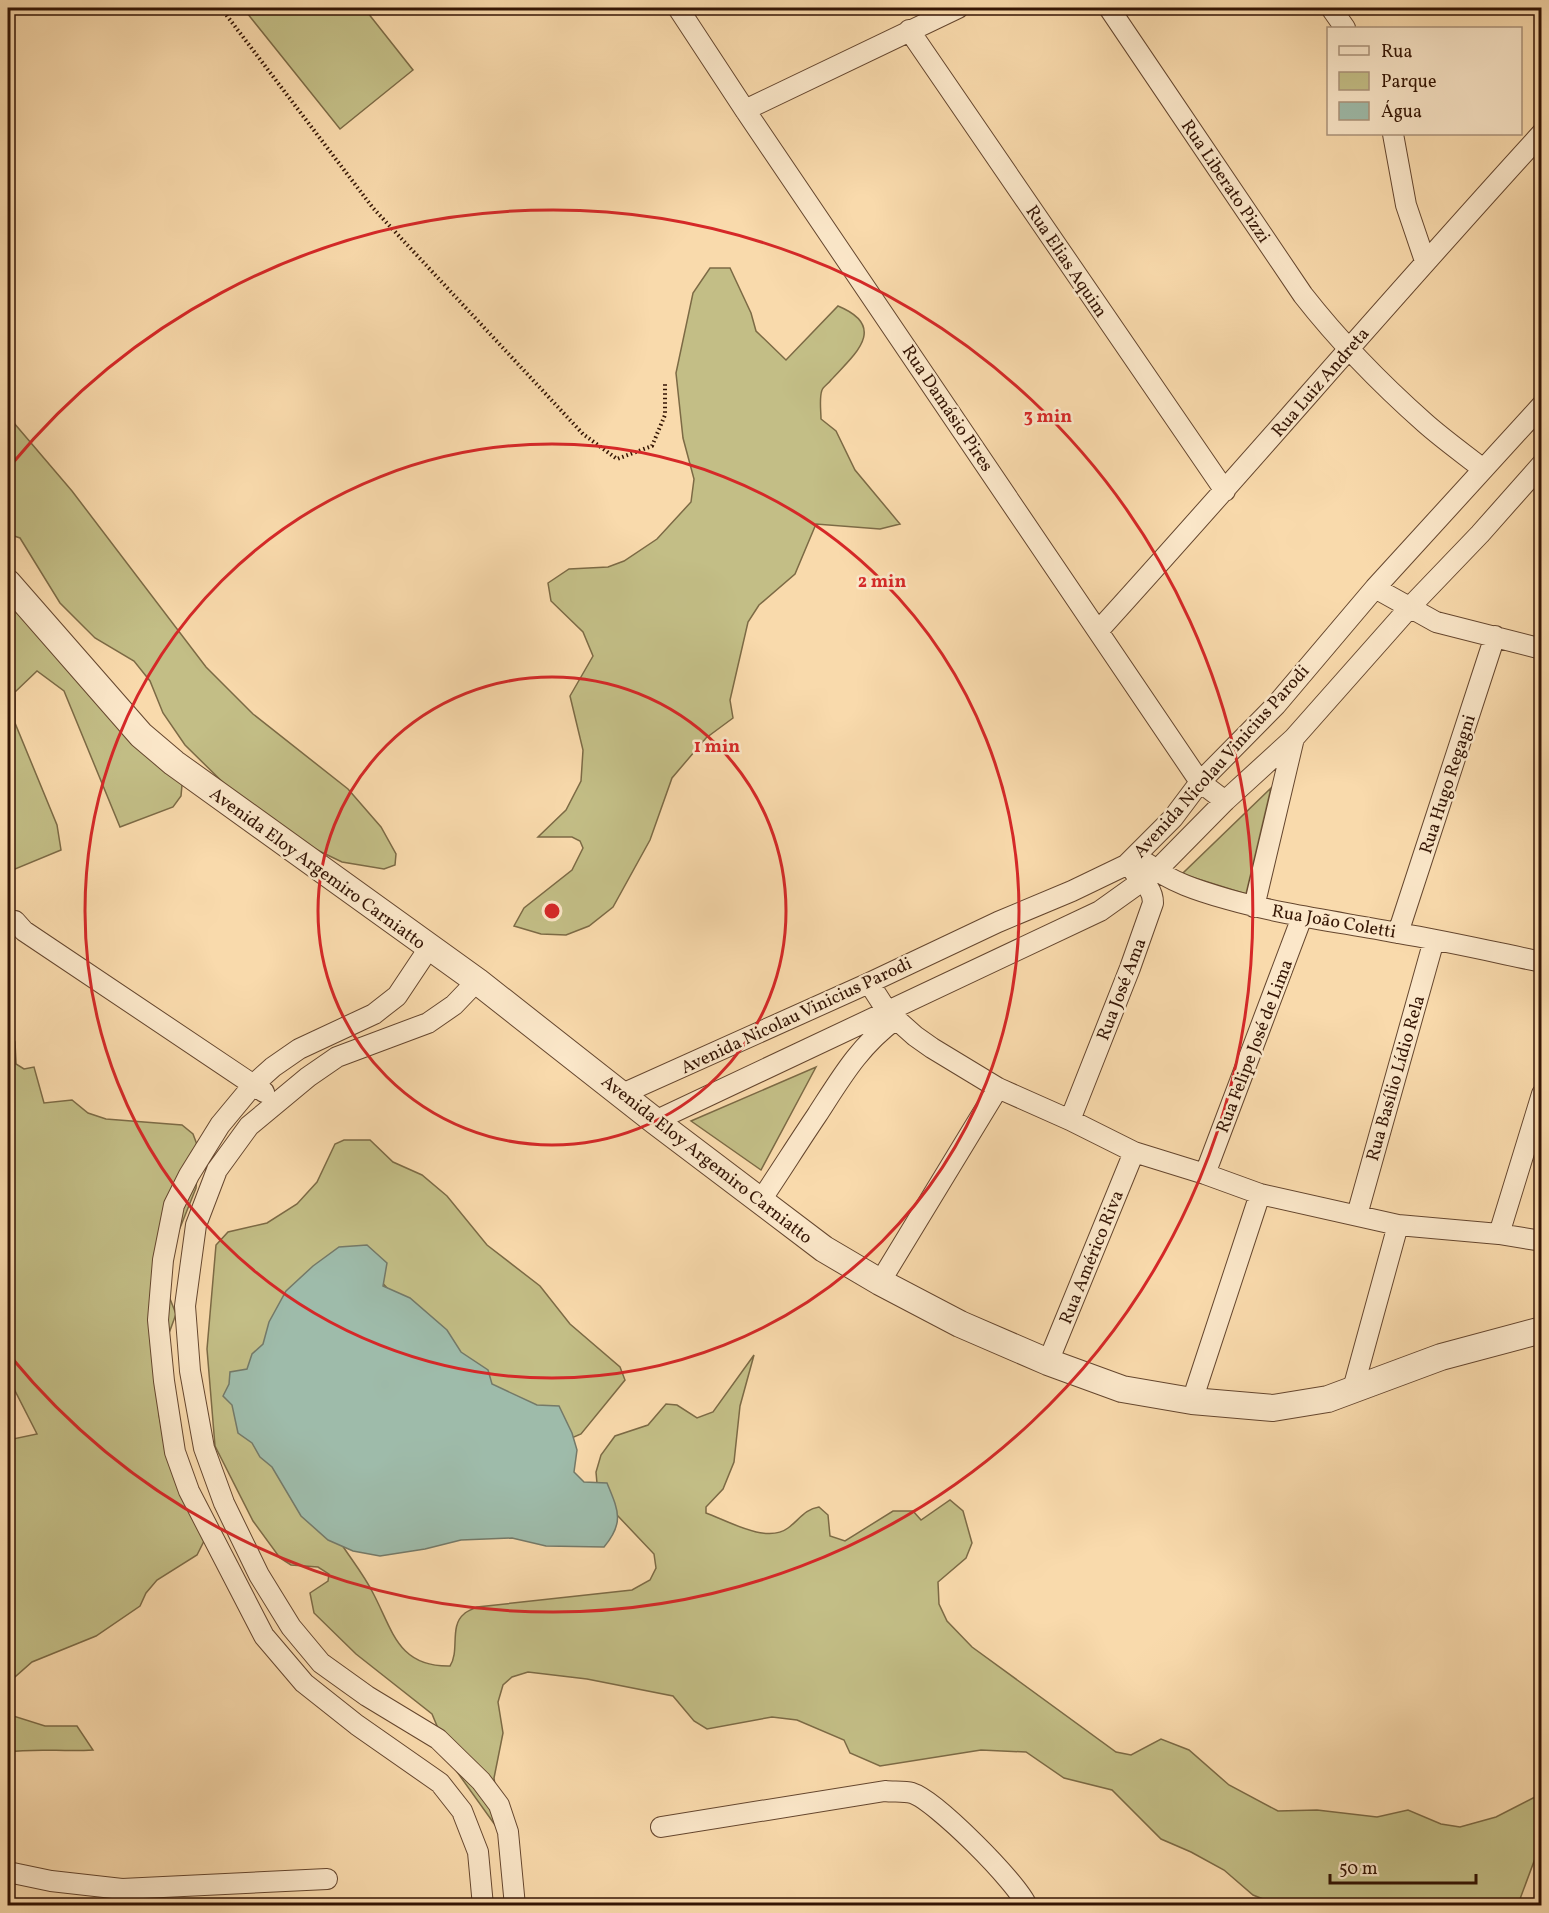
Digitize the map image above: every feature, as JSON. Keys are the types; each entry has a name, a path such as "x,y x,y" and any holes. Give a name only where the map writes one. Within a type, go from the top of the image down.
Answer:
{"street":[{"name":"Rua Damásio Pires","path":"678,8 1200,782 1225,801"},
{"path":"745,110 958,8"},
{"name":"Rua Liberato Pizzi","path":"1109,8 1303,295 1323,320 1426,424 1483,469"},
{"path":"1331,8 1344,27"},
{"name":"Rua Elias Aquim","path":"909,30 1225,491"},
{"name":"Rua Luiz Andreta","path":"1099,630 1225,491 1425,261 1542,133"},
{"path":"1393,135 1406,205 1425,261"},
{"name":"Avenida Nicolau Vinicius Parodi","path":"622,1094 869,983 998,921 1072,891 1131,860 1173,818 1200,782 1276,705 1375,588 1542,405"},
{"name":"Avenida Nicolau Vinicius Parodi","path":"655,1121 891,1015 1100,911 1150,876 1225,801 1294,738 1410,607 1480,534 1542,464"},
{"name":"Avenida Eloy Argemiro Carniatto","path":"8,583 141,735 174,763 477,981 655,1121 824,1249 880,1282 960,1324 1048,1362 1122,1389 1192,1401 1273,1408 1328,1399 1441,1357 1542,1330"},
{"path":"1375,588 1436,622 1542,649"},
{"name":"Rua Hugo Regagni","path":"1398,933 1495,636"},
{"path":"1254,907 1294,738"},
{"name":"Rua João Coletti","path":"1131,860 1150,876 1254,907 1542,962"},
{"name":"Rua José Ama","path":"1070,1120 1153,903 1150,876"},
{"name":"Rua Felipe José de Lima","path":"1205,1174 1302,917"},
{"path":"15,921 24,931 254,1084 277,1103"},
{"name":"Rua Basílio Lídio Rela","path":"1357,1215 1434,940"},
{"path":"429,948 397,996 374,1014 299,1050 273,1067 254,1084 220,1125 189,1175 174,1206 163,1260 158,1320 164,1381 175,1452 189,1491 264,1636 304,1683 357,1725 440,1783 462,1811 478,1852 483,1905"},
{"path":"477,981 454,1005 428,1023 337,1057 308,1077 249,1126 217,1170 196,1225 185,1306 190,1371 204,1448 229,1514 259,1575 291,1627 321,1663 367,1696 438,1739 481,1781 498,1805 508,1832 515,1905"},
{"path":"869,983 891,1015 932,1048 998,1088 1134,1152 1260,1194 1398,1225 1498,1234 1542,1241"},
{"path":"761,1200 846,1068 879,1032 891,1015"},
{"path":"880,1282 998,1088"},
{"path":"1498,1234 1542,1094"},
{"name":"Rua Américo Riva","path":"1048,1362 1134,1152"},
{"path":"1192,1401 1260,1194"},
{"path":"1353,1389 1398,1225"},
{"path":"661,1827 885,1791 913,1793 944,1815 1005,1874 1027,1905"},
{"path":"8,1872 51,1881 122,1889 327,1879"}],"path":[{"path":"221,8 373,208 583,434 617,459 652,446 664,415 665,384"}],"green space":[{"path":"243,8 364,8 413,70 340,129"},
{"path":"710,268 730,268 751,313 756,331 786,360 838,306 853,314 862,323 864,332 857,351 822,390 821,419 836,431 855,470 900,524 880,529 816,524 795,574 759,605 748,622 730,700 733,718 706,738 672,778 650,840 613,907 589,926 566,935 541,934 514,926 524,908 572,870 583,848 580,841 572,837 538,837 566,810 581,781 583,750 570,696 593,656 583,632 551,601 548,583 569,569 608,567 624,561 657,539 691,502 694,479 683,438 676,373 693,293"},
{"path":"8,416 72,491 206,667 253,714 348,789 381,827 396,854 395,865 384,869 342,862 292,838 250,809 185,745 163,713 150,681 134,661 95,638 60,603 20,538 8,534"},
{"path":"8,573 160,753 182,785 181,796 173,807 120,827 64,691 37,671 15,692 15,723 57,825 61,850 8,872"},
{"path":"1271,788 1246,894 1182,874"},
{"path":"8,1026 15,1042 16,1064 24,1069 34,1067 44,1103 72,1100 88,1113 106,1119 182,1125 193,1134 199,1150 196,1188 180,1228 159,1259 161,1276 176,1314 160,1358 159,1415 167,1454 208,1533 197,1555 157,1580 146,1593 140,1606 96,1636 32,1662 8,1683 8,1440 37,1434 8,1377"},
{"path":"816,1067 761,1170 691,1121"},
{"path":"344,1140 370,1140 393,1162 422,1175 447,1196 487,1245 540,1286 570,1324 620,1367 625,1380 581,1434 567,1440 555,1440 408,1311 377,1277 340,1542 362,1573 392,1633 408,1653 433,1665 450,1666 453,1660 457,1625 465,1613 477,1607 632,1590 650,1580 656,1568 654,1554 598,1495 596,1472 601,1455 615,1436 648,1425 666,1404 677,1405 697,1418 713,1412 754,1355 740,1406 734,1462 723,1489 706,1507 706,1513 747,1530 769,1534 788,1528 806,1512 819,1507 828,1515 830,1536 845,1541 893,1511 913,1511 921,1520 950,1500 963,1511 972,1543 966,1558 938,1582 939,1604 947,1621 972,1647 1116,1752 1131,1755 1161,1739 1189,1750 1229,1785 1278,1811 1317,1810 1377,1817 1408,1810 1441,1824 1460,1827 1496,1817 1541,1794 1541,1846 1520,1899 1505,1905 1278,1905 1253,1895 1224,1870 1161,1839 1112,1790 1064,1778 1026,1752 981,1750 880,1766 850,1753 844,1740 797,1720 772,1717 707,1729 694,1721 673,1696 587,1679 528,1672 512,1677 503,1685 498,1702 503,1733 494,1778 500,1821 495,1825 455,1769 432,1714 356,1654 314,1613 310,1593 328,1581 329,1574 318,1567 291,1565 280,1558 253,1521 215,1446 207,1349 216,1245 228,1232 267,1223 297,1204 317,1182 335,1144"},
{"path":"8,1705 10,1715 45,1726 77,1726 93,1750 8,1752"}],"water":[{"path":"367,1245 387,1263 383,1286 410,1298 447,1330 461,1352 488,1370 492,1384 537,1405 559,1406 572,1433 577,1450 574,1472 584,1482 607,1483 614,1501 618,1516 617,1523 611,1538 604,1547 546,1546 512,1538 461,1540 425,1549 380,1556 353,1551 328,1540 301,1516 272,1467 260,1457 252,1443 238,1433 232,1405 223,1396 229,1384 230,1372 247,1369 252,1354 263,1344 269,1322 286,1291 313,1266 339,1247"}]}
